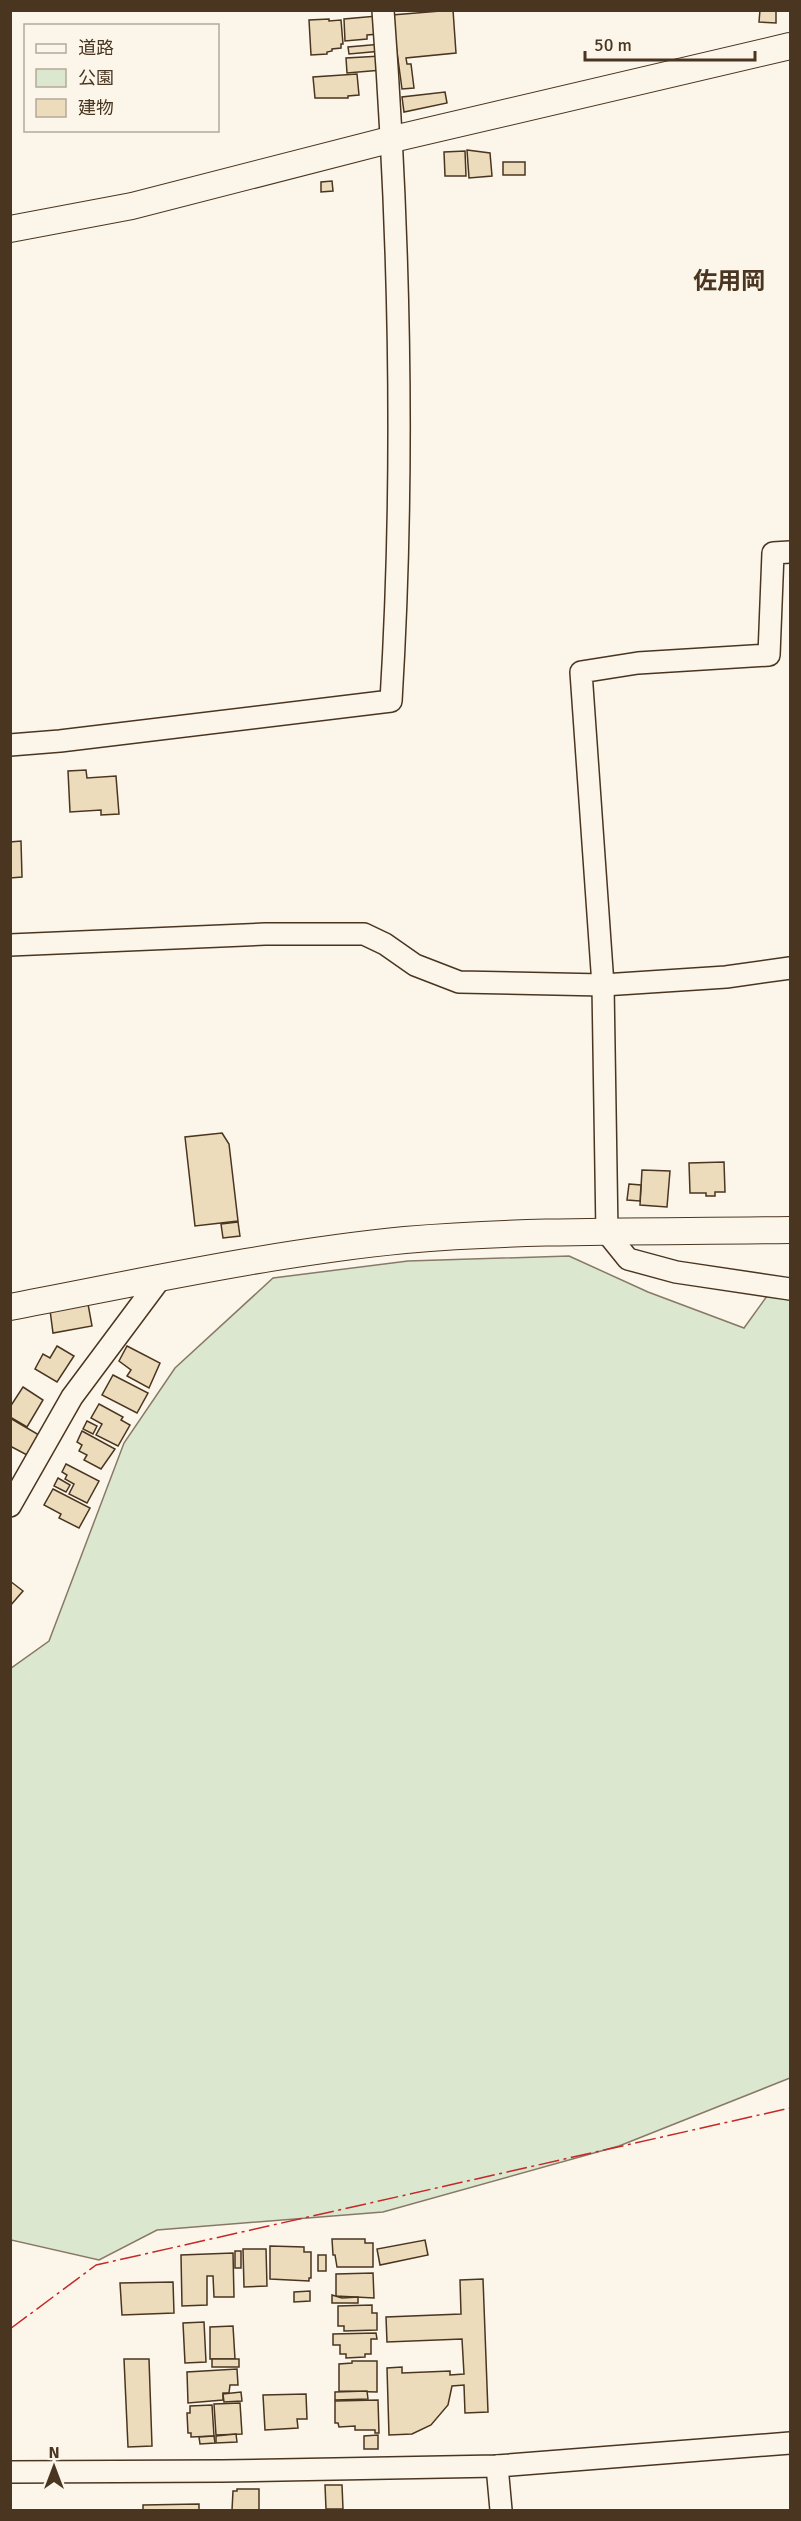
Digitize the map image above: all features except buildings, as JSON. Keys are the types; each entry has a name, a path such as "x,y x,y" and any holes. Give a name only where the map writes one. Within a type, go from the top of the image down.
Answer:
{"street":[{"path":"10,745 391,701 398,596 398,248 393,139 383,10"},
{"path":"10,229 132,206 393,139 790,46"},
{"path":"790,552 773,553 769,655 638,663 581,672 603,985 607,1233 628,1259 676,1272 790,1289"},
{"path":"10,945 265,934 364,934 385,944 414,965 459,982 603,985 726,977 790,968"},
{"path":"10,1307 315,1252 404,1240 493,1235 790,1230"},
{"path":"10,1506 72,1397 160,1279"},
{"path":"10,2472 497,2466 790,2443"},
{"path":"497,2466 501,2511"}],"green space":[{"path":"569,1256 648,1292 744,1328 767,1296 790,1300 790,2078 619,2146 383,2212 157,2230 99,2260 11,2240 10,1669 49,1641 124,1443 175,1368 273,1278 408,1261"}],"power":[{"path":"10,2329 96,2265 790,2108"}],"district":[{"name":"佐用岡","path":"729,281"}]}
